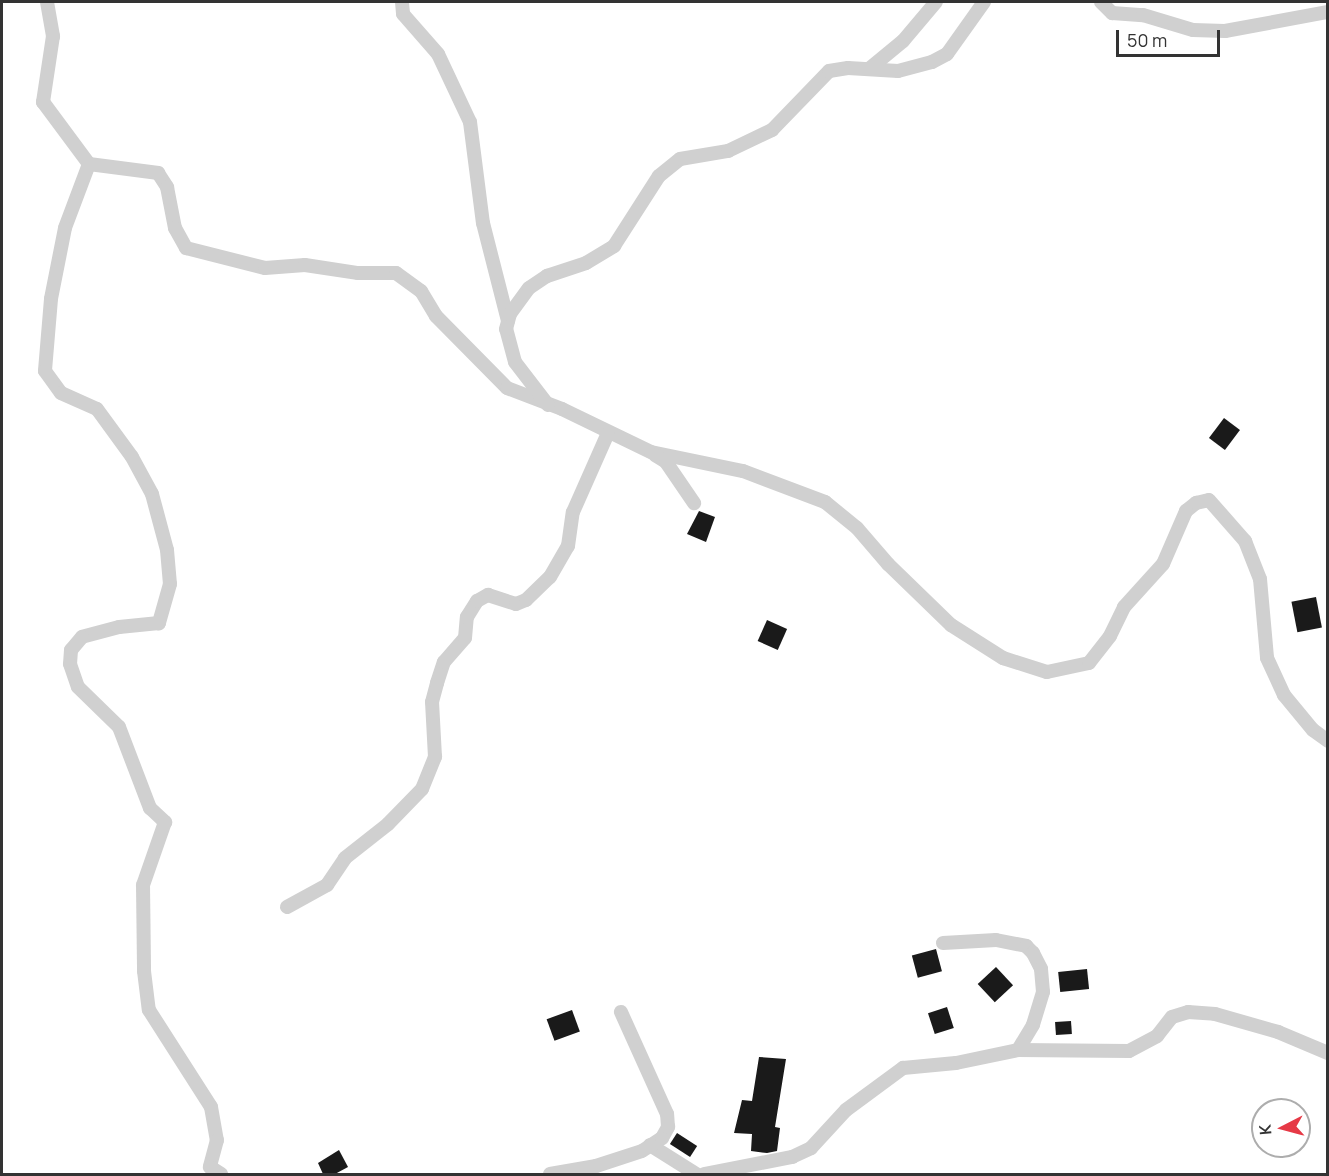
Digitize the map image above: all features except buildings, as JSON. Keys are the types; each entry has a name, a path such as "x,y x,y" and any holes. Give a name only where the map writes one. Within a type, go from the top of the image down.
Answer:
{"street":[{"path":"47,2 53,36 43,102 89,164"},
{"path":"402,2 403,14 438,54 470,122 483,223 508,321 507,337 515,362 548,405"},
{"path":"869,69 903,41 936,2"},
{"path":"508,321 529,288 547,276 593,260 614,246 671,165 680,159 728,151 772,130 829,71 917,69 947,54 984,2"},
{"path":"1101,2 1112,13 1143,15 1193,30 1225,31 1328,12"},
{"path":"89,164 122,165 158,173 167,187 174,228 186,248 265,268 305,265 358,273 396,273 421,291 436,316 507,388 651,452 666,462 694,503"},
{"path":"89,164 65,228 51,299 45,371 61,393 96,409 132,457 152,494 167,550 170,584 159,623 119,627 82,637 71,650 70,664 78,687 119,727 150,808 165,822 143,885 145,981 149,1011 161,1035 198,1082 211,1107 217,1140 215,1172"},
{"path":"287,907 327,885 345,858 388,824 422,789 435,756 432,702 444,662 465,638 467,617 477,601 488,595 516,604 526,600 550,577 568,546 573,512 608,433"},
{"path":"651,452 742,471 825,502 857,528 888,564 951,625 1003,658 1047,672 1089,663 1110,636 1124,607 1163,564 1186,511 1196,503 1209,500 1227,517 1249,550 1260,579 1267,658 1284,695 1312,730 1328,741"},
{"path":"943,943 996,940 1026,945 1033,953 1041,969 1043,992 1032,1025 1018,1050"},
{"path":"550,1174 596,1166 650,1145 668,1127 667,1114 621,1012"},
{"path":"704,1174 792,1157 811,1148 846,1110 903,1068 956,1063 1018,1050 1106,1054 1129,1051 1157,1036 1172,1017 1188,1012 1215,1014 1278,1032 1328,1053"},
{"path":"650,1145 696,1174"}]}
